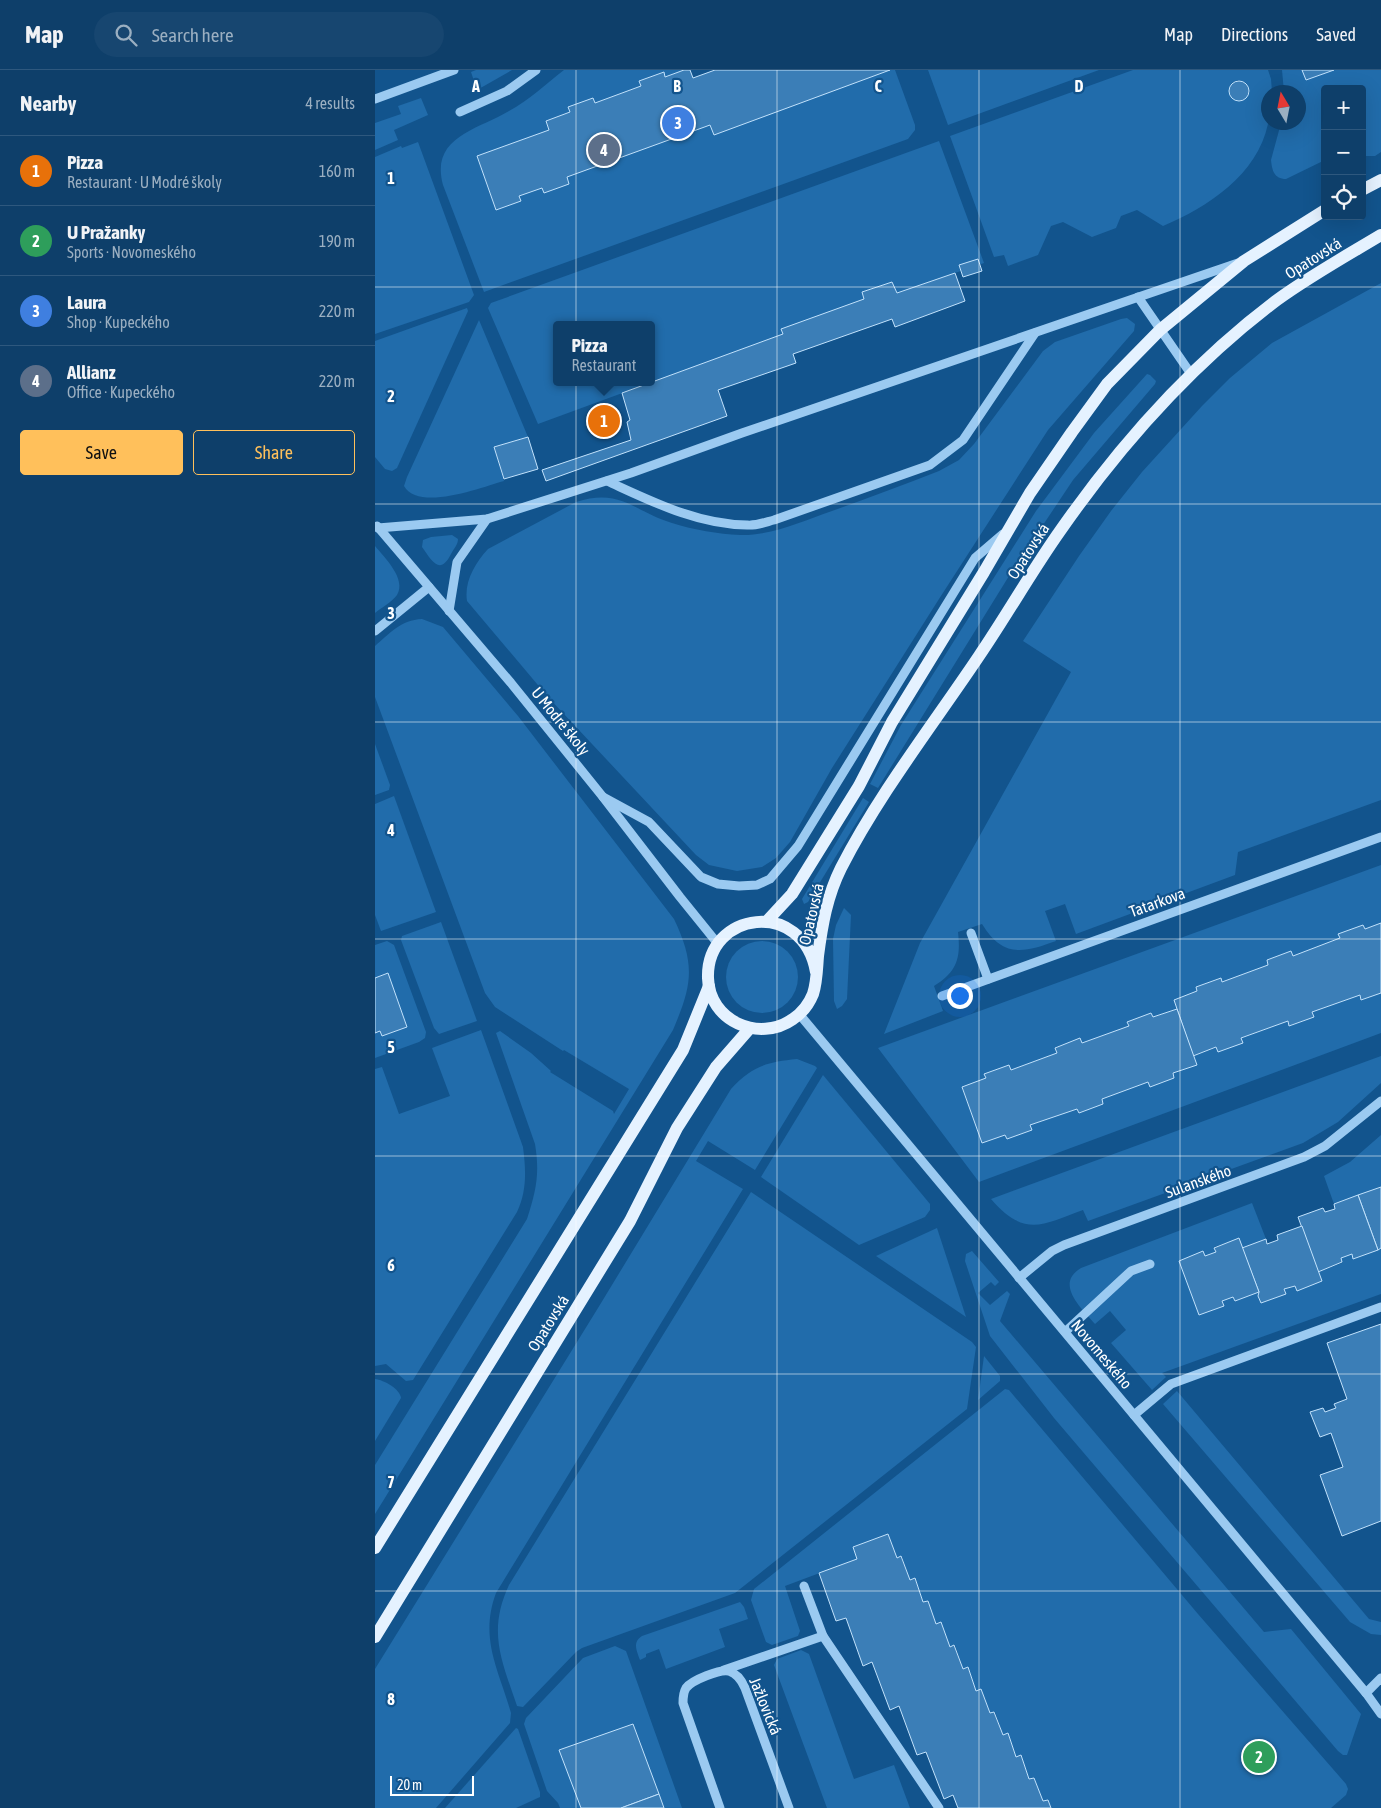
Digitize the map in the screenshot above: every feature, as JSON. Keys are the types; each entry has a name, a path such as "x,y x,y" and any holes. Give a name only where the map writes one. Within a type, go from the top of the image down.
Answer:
{"main road":[{"path":"1366,188 1381,180"},
{"name":"Opatovská","path":"767,922 792,894 859,786 892,722 1030,493 1071,432 1107,384 1160,330 1244,261 1321,213"},
{"name":"Opatovská","path":"816,972 812,954 801,938 785,927 767,922 753,922 739,926 718,944 709,964 709,986 714,1001 723,1014 735,1023 750,1028 763,1030 776,1028 799,1015 813,995 823,920 827,903 841,868 881,800 995,632 1059,532 1142,426 1191,374 1239,331 1277,301 1307,280 1381,235"},
{"name":"Opatovská","path":"375,1548 683,1050 709,986"},
{"name":"Opatovská","path":"375,1637 630,1221 677,1128 716,1067 750,1028"}],"street":[{"path":"375,99 454,70"},
{"path":"460,112 507,92 536,70"},
{"path":"377,526 487,519 607,481 742,432 1244,261"},
{"path":"1138,297 1191,374"},
{"path":"607,481 664,506 708,520 749,526 774,520 930,465 963,440 1035,333"},
{"path":"449,611 457,562 487,519"},
{"name":"U Modré školy","path":"377,526 511,683 718,944"},
{"path":"603,797 649,822 701,877 718,884 739,886 757,885 770,879 798,846 975,558 1007,530"},
{"path":"375,631 429,587"},
{"name":"Tatarkova","path":"942,996 1381,837"},
{"path":"971,933 988,979"},
{"name":"Novomeského","path":"799,1015 1366,1693 1381,1714"},
{"name":"Sulanského","path":"1019,1278 1052,1251 1065,1245 1304,1157 1325,1146 1381,1101"},
{"path":"1065,1332 1131,1271 1150,1264"},
{"path":"1134,1415 1171,1384 1381,1308"},
{"path":"804,1586 823,1636 939,1808"},
{"path":"719,1808 683,1703 683,1696 690,1684 823,1636"},
{"name":"Jažlovická","path":"722,1671 729,1671 736,1675 745,1688 789,1808"},
{"path":"1366,1693 1381,1678"}],"shaded area":[{"path":"476,70 512,70 477,90 471,72"},
{"path":"564,70 684,70 665,77 663,72 639,81 641,86 595,103 568,107 570,112 546,121 549,130 477,156 496,210 521,201 519,196 710,125 714,134 890,70 895,70 915,125 915,130 908,139 484,292 443,185 441,169 443,156 459,137 516,107"},
{"path":"928,70 1099,70 948,125"},
{"path":"1133,70 1268,70 1271,85 1261,85 1261,130 1266,130 1262,142 1242,174 1213,199 1163,226 1137,210 1121,216 1116,228 1092,237 1063,222 1051,226 1038,255 1008,266 1004,255 994,257 950,136","holes":["1238,80 1246,83 1250,92 1245,99 1238,101 1231,97 1229,90 1232,83"]},
{"path":"1282,70 1303,70 1306,80 1334,70 1381,70 1381,152 1375,156 1366,156 1366,85 1321,85 1321,162 1286,179 1276,176 1271,160 1279,130 1306,130 1306,85 1283,85"},
{"path":"421,98 428,115 394,130 398,140 375,150 375,123 401,114 398,106"},
{"path":"939,141 984,263 897,293 892,282 862,292 864,299 783,334 655,381 655,321 553,321 553,386 641,386 538,424 488,308 491,303"},
{"path":"418,142 474,295 469,302 375,334 375,157 401,146 402,148"},
{"path":"1381,283 1381,800 1238,852 1235,875 1076,934 1065,904 1045,911 1056,941 1044,945 1024,950 1006,947 998,943 982,924 958,932 959,949 956,964 942,981 934,986 943,1011 884,1034 920,943 1071,672 1023,641 1079,556 1142,472 1230,378 1272,343"},
{"path":"467,308 468,311 397,468 392,471 385,469 375,457 375,341"},
{"path":"1127,318 1135,324 1134,331 1048,430 832,768 790,842 776,858 762,867 737,871 709,865 696,855 548,697 467,601 467,587 471,573 488,549 576,502 591,498 616,499 659,518 689,528 723,534 752,535 798,523 939,471 959,460 974,444 1043,351 1055,342"},
{"path":"479,320 528,437 494,447 504,481 451,496 423,497 412,493 404,486"},
{"path":"1147,374 1156,381 1155,384 1073,480 1009,576 878,788 870,784 901,725 1036,511 1094,433"},
{"path":"452,535 458,539 457,545 447,561 440,565 436,564 422,547 423,540 431,537"},
{"path":"375,546 397,575 399,589 395,598 375,613"},
{"path":"422,619 443,627 518,716 674,919 686,949 689,975 684,1000 673,1030 375,1514 375,1465 527,1219 533,1200 537,1174 535,1144 496,1033 500,1031 531,1053 550,1072 613,1111 614,1114 629,1089 563,1051 495,1007 485,993 375,697 375,646 402,625"},
{"path":"375,744 390,785 389,790 375,795"},
{"path":"394,796 436,912 381,931 375,915 375,804"},
{"path":"863,798 869,802 808,902 804,904 802,899"},
{"path":"1381,865 1381,923 1365,929 1363,925 1339,934 1340,938 1293,956 1291,951 1267,960 1268,965 1222,982 1220,978 1196,987 1197,991 1177,1009 1153,1017 1151,1013 1127,1022 1129,1026 1082,1043 1080,1039 1056,1047 1057,1053 1011,1070 1009,1065 985,1074 986,1078 962,1088 982,1143 1005,1135 1007,1139 1032,1130 1030,1125 1077,1109 1079,1113 1103,1104 1102,1099 1148,1082 1150,1087 1174,1078 1173,1073 1193,1056 1288,1021 1290,1026 1314,1017 1312,1012 1360,995 1362,1000 1381,993 1381,1033 979,1182 878,1048"},
{"path":"844,908 851,915 847,999 837,1009 834,1001 833,939 836,925"},
{"path":"441,922 477,1021 439,1034 434,1028 401,940 402,936"},
{"path":"387,941 394,945 426,1032 425,1038 419,1042 375,1058 375,1033 380,1031 382,1036 407,1027 387,973 375,978 375,945"},
{"path":"762,941 782,947 792,957 798,977 792,997 782,1007 762,1013 742,1007 732,997 726,977 732,957 742,947"},
{"path":"481,1030 523,1147 525,1172 523,1196 517,1212 413,1380 406,1381 386,1364 375,1366 375,1069 382,1067 399,1114 450,1096 432,1048"},
{"path":"1381,1056 1381,1083 1338,1122 1303,1143 1088,1221 1083,1210 1045,1223 1024,1224 1003,1211 991,1199"},
{"path":"797,1059 817,1068 755,1170 708,1141 696,1161 743,1189 496,1593 489,1625 490,1640 496,1668 511,1713 510,1723 436,1808 375,1808 375,1669 731,1089 746,1075 761,1066"},
{"path":"823,1075 930,1204 930,1210 925,1217 859,1245 761,1177"},
{"path":"1381,1135 1381,1187 1334,1204 1324,1176 1350,1162"},
{"path":"751,1192 972,1342 976,1347 967,1409 735,1593 582,1648 523,1707 517,1706 502,1660 498,1632 502,1602 509,1585"},
{"path":"1252,1203 1266,1239 1242,1248 1239,1239 1214,1247 1216,1252 1205,1256 1203,1251 1179,1261 1199,1315 1224,1306 1222,1301 1233,1297 1235,1301 1259,1292 1258,1296 1261,1303 1286,1294 1284,1289 1295,1286 1297,1290 1321,1281 1318,1272 1342,1263 1341,1258 1352,1254 1354,1259 1381,1248 1381,1294 1162,1373 1166,1377 1152,1390 1111,1343 1126,1330 1110,1311 1095,1324 1078,1304 1070,1289 1070,1281 1073,1274 1081,1268"},
{"path":"937,1228 966,1317 876,1256"},
{"path":"972,1251 999,1282 995,1286 991,1282 978,1293 990,1305 1007,1291 1010,1294 1000,1321 1264,1632 1291,1629 1361,1714 1347,1755 1343,1755 1338,1751 1054,1418 990,1336 965,1261 966,1254"},
{"path":"984,1356 1000,1376 1000,1381 978,1400"},
{"path":"375,1379 383,1381 398,1391 401,1398 375,1441"},
{"path":"1005,1389 1009,1390 1198,1614 1346,1784 1348,1789 1346,1795 1331,1808 1051,1808 1048,1800 1043,1801 1034,1778 1029,1779 1021,1756 1016,1757 1008,1734 1003,1735 995,1712 990,1713 981,1689 976,1691 968,1667 963,1669 955,1645 950,1647 941,1623 936,1624 928,1601 923,1602 915,1578 910,1580 902,1557 897,1558 888,1534 853,1547 857,1559 785,1586 800,1631 798,1636 772,1645 766,1642 751,1600 754,1589"},
{"path":"1177,1391 1369,1619 1381,1622 1381,1635 1371,1634 1350,1622 1163,1404"},
{"path":"740,1602 748,1619 719,1629 725,1647 666,1669 659,1649 646,1654 646,1657 640,1660 636,1644 642,1636"},
{"path":"615,1646 626,1651 682,1808 664,1808 633,1725 581,1808 560,1808 547,1791 524,1724 526,1718 583,1658"},
{"path":"801,1650 809,1654 854,1779 894,1765 910,1808 827,1808 774,1665 777,1659"},
{"path":"516,1728 518,1729 540,1792 540,1797 516,1808 445,1808"}],"building":[{"path":"684,70 690,70 693,78 715,70 890,70 714,135 710,125 567,177 569,184 544,193 542,188 519,196 521,201 496,210 477,156 549,130 546,121 570,112 568,107 593,98 595,103 641,86 639,81 664,72 665,77"},
{"path":"1302,70 1334,70 1306,80"},
{"path":"1239,81 1246,84 1249,91 1246,98 1239,101 1232,98 1229,91 1232,84"},
{"path":"978,259 982,271 963,277 959,265"},
{"path":"955,273 965,301 895,327 892,319 793,354 796,363 718,390 727,416 546,481 542,470 631,440 627,422 630,420 622,393 641,386 655,386 655,381 783,334 781,329 864,299 862,292 892,282 897,293"},
{"path":"528,437 538,469 504,479 494,447"},
{"path":"1381,923 1381,993 1361,1000 1360,995 1312,1012 1314,1017 1289,1026 1288,1021 1241,1038 1243,1043 1218,1052 1216,1047 1193,1056 1174,1000 1197,991 1196,987 1221,978 1222,982 1268,965 1267,960 1291,951 1293,956 1340,938 1338,934 1363,925 1365,929"},
{"path":"388,973 407,1027 382,1036 380,1031 375,1033 375,978"},
{"path":"1177,1009 1197,1065 1173,1073 1174,1078 1150,1087 1148,1082 1102,1099 1103,1104 1079,1113 1077,1109 1030,1125 1032,1130 1007,1139 1005,1135 982,1143 962,1087 986,1078 984,1074 1009,1065 1011,1070 1057,1053 1055,1048 1080,1038 1082,1043 1129,1026 1127,1022 1151,1013 1153,1017"},
{"path":"1381,1187 1381,1248 1378,1250 1358,1195"},
{"path":"1358,1195 1378,1250 1353,1259 1352,1254 1341,1258 1342,1262 1318,1272 1298,1217 1323,1208 1325,1212 1335,1209 1334,1204"},
{"path":"1302,1226 1322,1281 1297,1291 1295,1286 1284,1289 1286,1294 1261,1303 1258,1296 1259,1292 1242,1248 1266,1239 1267,1244 1278,1240 1277,1235"},
{"path":"1239,1238 1259,1292 1235,1301 1233,1297 1222,1301 1224,1306 1199,1315 1179,1261 1203,1251 1205,1256 1216,1252 1214,1248"},
{"path":"1381,1324 1381,1521 1342,1536 1320,1475 1343,1467 1331,1433 1320,1437 1310,1412 1323,1408 1325,1412 1336,1408 1334,1404 1347,1399 1327,1343"},
{"path":"888,1534 897,1558 901,1556 910,1580 915,1578 923,1602 928,1601 936,1624 941,1622 950,1647 954,1645 963,1669 968,1667 976,1691 981,1689 990,1713 994,1712 1003,1735 1008,1733 1016,1757 1021,1755 1029,1779 1034,1778 1043,1801 1048,1800 1051,1808 958,1808 953,1795 944,1799 926,1752 917,1755 899,1706 890,1710 872,1662 863,1666 846,1618 836,1621 819,1573 857,1559 853,1547"},
{"path":"633,1724 659,1794 621,1808 581,1808 559,1750"},
{"path":"659,1794 664,1808 621,1808"}],"place":[{"name":"Laura","path":"678,123"},
{"name":"Allianz","path":"604,150"},
{"name":"Pizza","path":"604,421"},
{"name":"U Pražanky","path":"1259,1757"}]}
